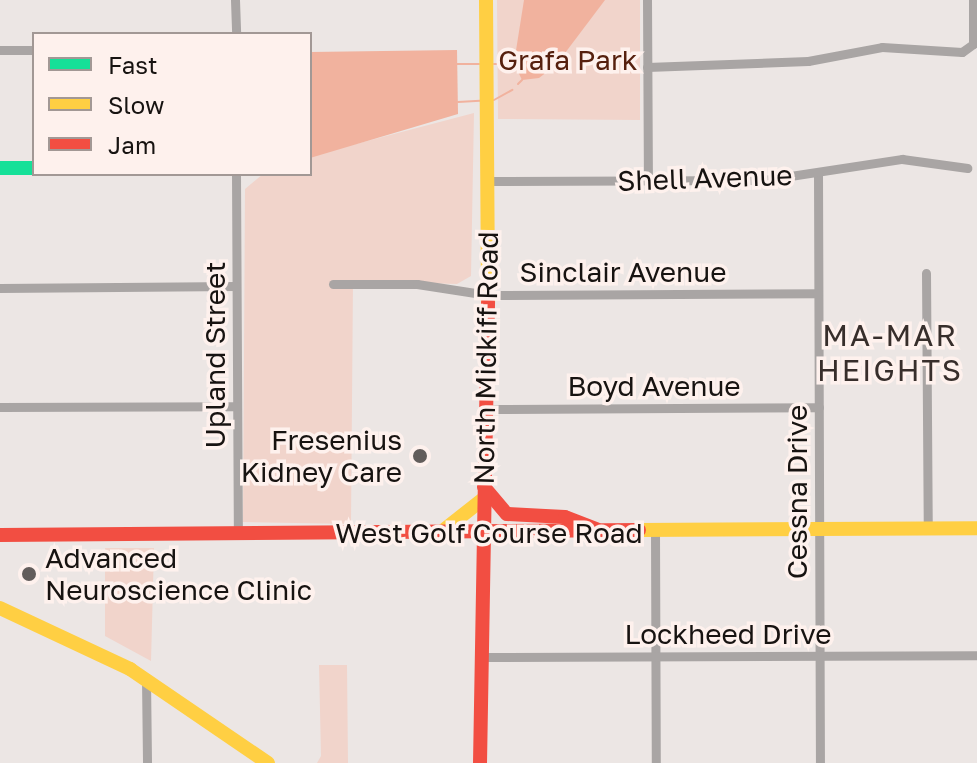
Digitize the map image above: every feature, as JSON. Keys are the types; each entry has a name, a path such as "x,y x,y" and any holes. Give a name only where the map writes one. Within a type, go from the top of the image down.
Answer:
{"main road":[{"name":"North Midkiff Road","path":"480,763 481,534 489,409 486,0"},
{"path":"0,168 32,168"},
{"path":"436,535 455,525 484,493 507,514 518,518 565,517 608,533"},
{"name":"West Golf Course Road","path":"0,535 436,535 977,528"},
{"path":"0,602 23,617"},
{"path":"0,608 146,679 268,763"}],"street":[{"path":"235,0 236,32"},
{"path":"647,0 648,180"},
{"path":"647,67 808,61 882,47 962,52 973,44 973,0"},
{"path":"0,50 32,50"},
{"name":"Shell Avenue","path":"488,181 764,180 902,159 967,168"},
{"name":"Cessna Drive","path":"818,174 820,763"},
{"name":"Upland Street","path":"236,176 238,535"},
{"path":"926,273 928,529"},
{"name":"Sinclair Avenue","path":"333,284 417,284 488,295 818,293"},
{"path":"0,288 236,286"},
{"path":"0,407 237,406"},
{"name":"Boyd Avenue","path":"489,409 819,407"},
{"path":"655,532 656,763"},
{"name":"Lockheed Drive","path":"479,657 977,655"},
{"path":"146,679 147,763"}],"green space":[{"name":"Grafa Park","path":"497,0 640,0 640,120 498,119"},
{"path":"474,113 471,276 457,284 353,281 351,524 243,522 245,189 261,176 312,176 312,155"},
{"path":"105,548 154,548 151,661 105,636"},
{"path":"319,665 347,665 348,763 317,763 321,756"}],"shaded area":[{"path":"524,0 605,0 556,65 539,78 522,80 514,63"},
{"path":"457,50 458,114 312,157 312,52"}],"waterway":[{"path":"509,64 514,63"},
{"path":"457,64 479,64"},
{"path":"494,64 500,64"},
{"path":"518,84 522,80"},
{"path":"494,100 512,90"},
{"path":"458,102 480,101"}],"traffic: fast":[{"path":"0,168 32,168"}],"traffic: slow":[{"path":"486,0 488,302"},
{"path":"440,533 483,499"},
{"path":"639,530 977,528"},
{"path":"0,608 130,669 268,763"}],"traffic: jam":[{"path":"480,763 488,302"},
{"path":"484,487 507,514 565,517 597,529"},
{"path":"0,535 639,530"}],"place":[{"name":"Fresenius Kidney Care","path":"420,456"},
{"name":"Advanced Neuroscience Clinic","path":"29,574"}],"district":[{"name":"MA-MAR HEIGHTS","path":"890,352"}]}
